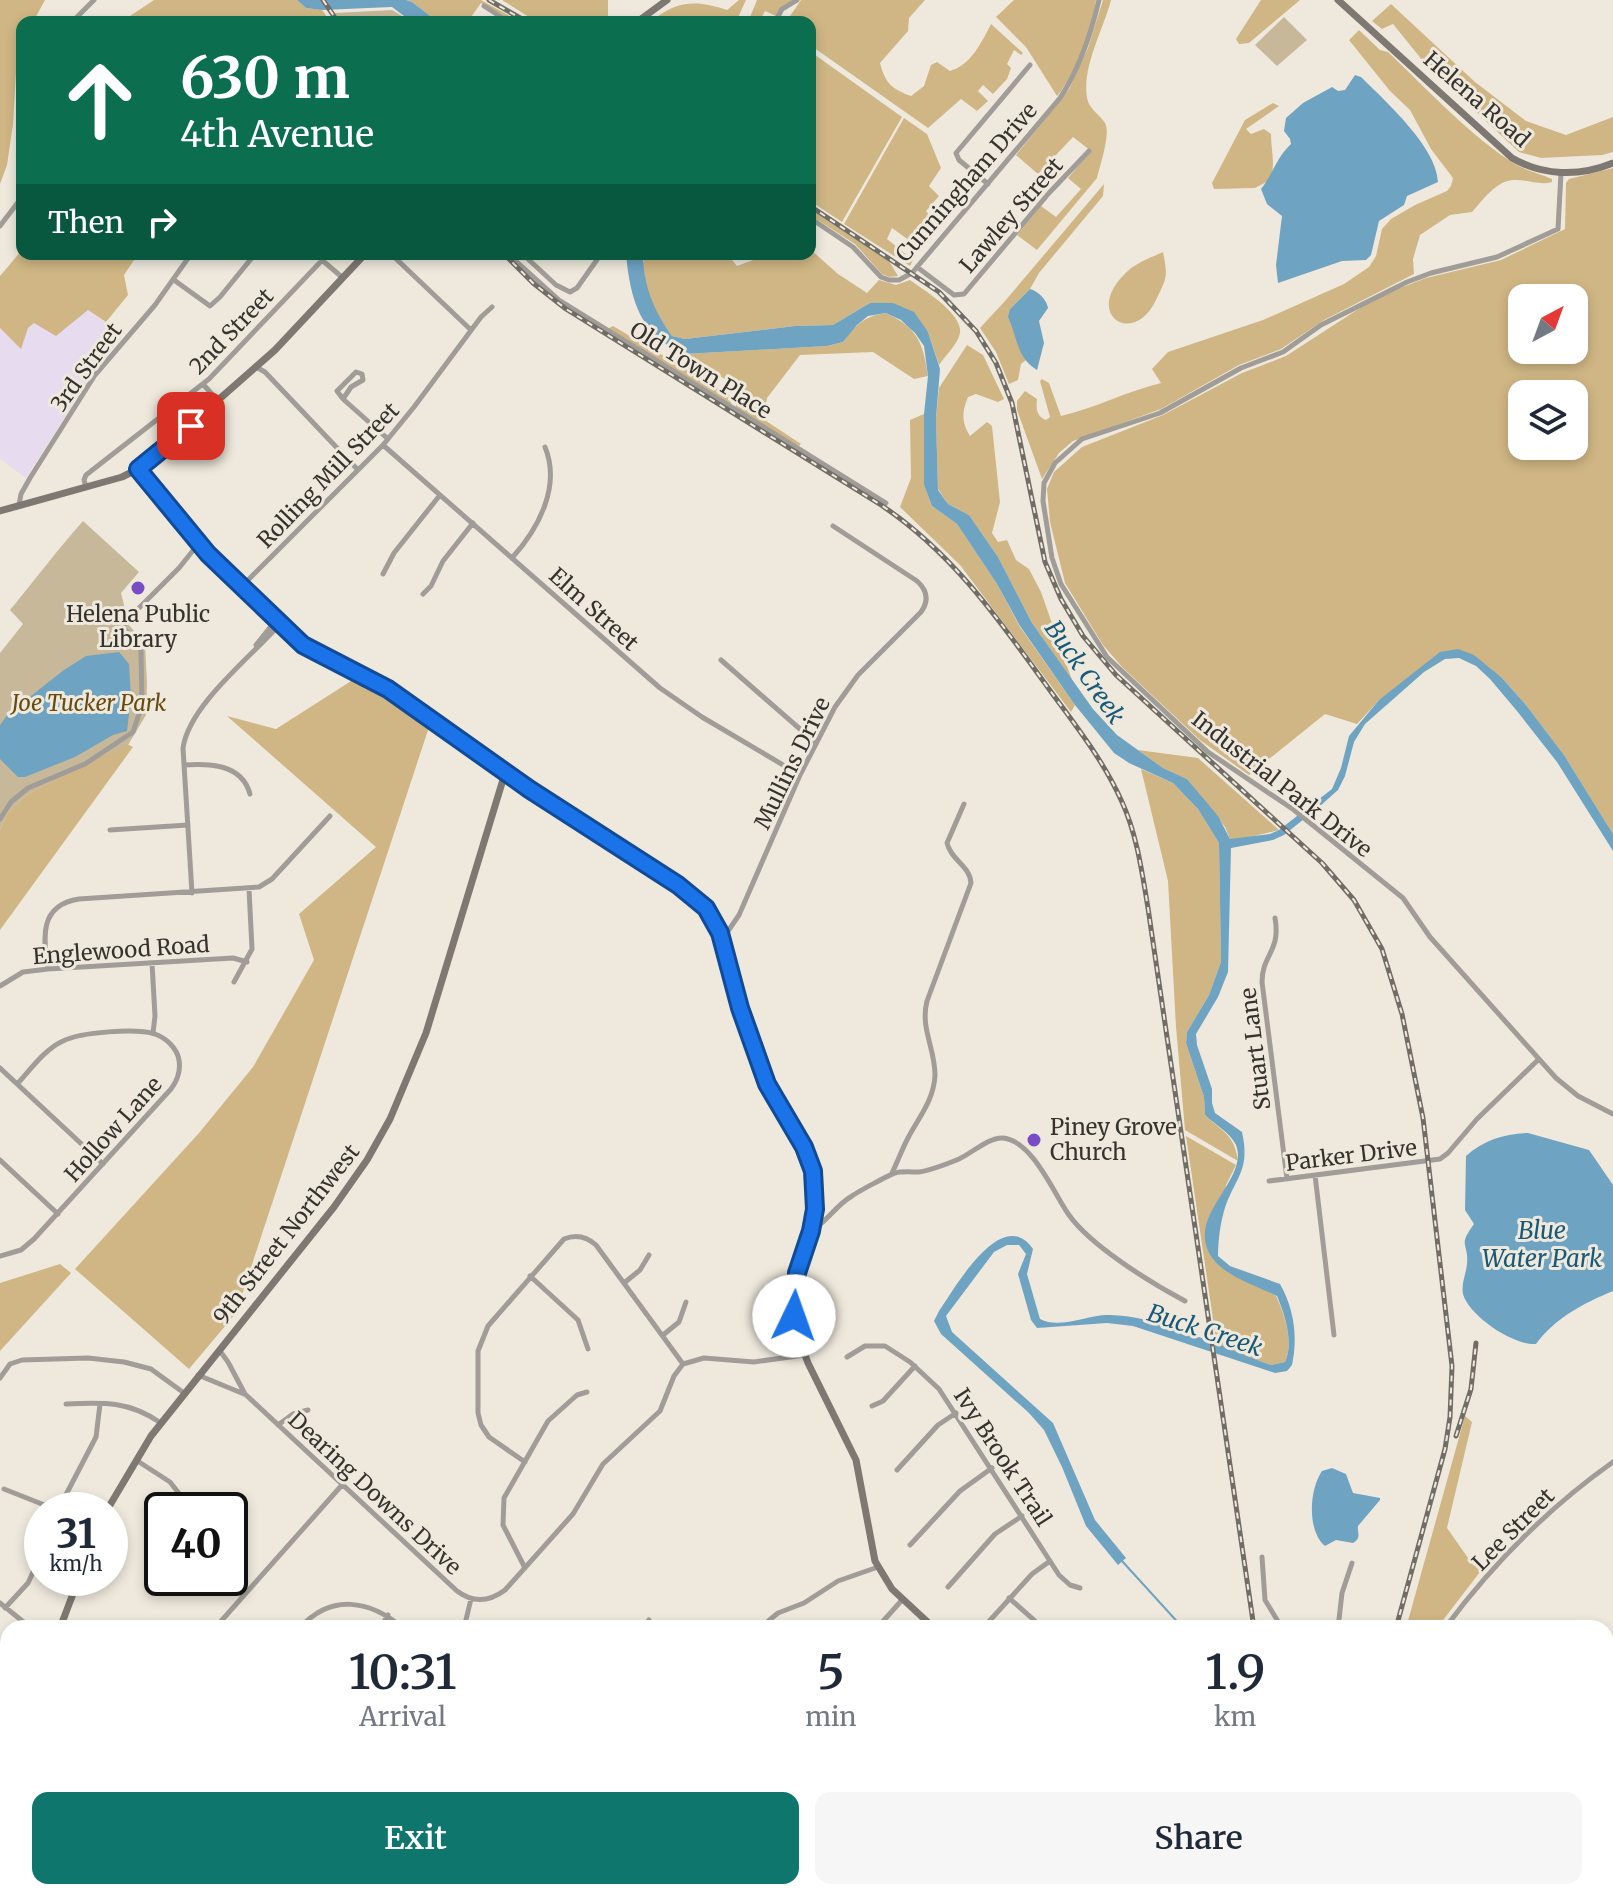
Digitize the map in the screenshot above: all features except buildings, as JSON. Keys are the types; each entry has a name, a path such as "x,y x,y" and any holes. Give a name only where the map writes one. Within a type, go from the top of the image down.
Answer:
{"street":[{"path":"78,16 94,0"},
{"path":"778,16 782,9 797,0"},
{"name":"Cunningham Drive","path":"816,222 853,247 885,279 899,280 917,267 1067,87 1086,45 1099,0"},
{"name":"Helena Road","path":"1338,0 1504,152 1526,165 1561,173 1587,171 1613,163"},
{"path":"644,16 660,1"},
{"path":"484,6 500,16"},
{"path":"988,184 957,158 956,153 1030,65"},
{"name":"Lawley Street","path":"917,267 951,294 964,294 1049,193 1089,151"},
{"name":"Industrial Park Drive","path":"1561,173 1558,229 1497,257 1407,282 1321,325 1283,352 1241,368 1160,413 1082,439 1064,453 1046,478 1043,501 1057,571 1073,606 1107,657 1208,752 1294,810 1403,898 1430,937 1539,1059 1569,1089 1613,1114"},
{"path":"0,225 16,205"},
{"name":"3rd Street","path":"19,505 26,485 95,375 187,260"},
{"path":"174,280 205,305 212,305 250,260"},
{"path":"322,260 343,278"},
{"name":"2nd Street","path":"86,488 86,475 203,384 322,260"},
{"path":"0,511 86,488 138,469 165,449 269,355 360,260"},
{"path":"397,260 471,330"},
{"name":"Old Town Place","path":"515,260 559,300 886,503"},
{"path":"532,260 556,285 570,292 575,290 597,260"},
{"name":"Rolling Mill Street","path":"242,586 383,445 484,313 492,307"},
{"path":"265,372 269,355"},
{"path":"256,367 265,372 358,470"},
{"path":"343,399 351,387 363,380 361,373 353,373 338,390 338,395 388,439"},
{"path":"203,384 218,401"},
{"name":"Elm Street","path":"383,445 671,696 800,775"},
{"path":"512,558 527,541 549,494 552,467 545,447"},
{"path":"138,469 199,543 278,622 314,652 388,689 505,773 692,895 709,913 722,940 736,996 759,1064 777,1104 811,1163 816,1194 811,1231 800,1261 794,1298 795,1323 804,1355 859,1468 870,1544 878,1567 902,1600 925,1620"},
{"path":"383,574 394,553 440,495"},
{"path":"423,594 429,590 443,561 473,523"},
{"name":"Mullins Drive","path":"722,940 739,915 816,743 851,684 921,612 930,598 917,581 833,526"},
{"path":"0,819 11,802 28,788 85,764 133,732 142,705 141,651 124,625 199,543"},
{"path":"192,893 183,748 190,724 278,622"},
{"path":"721,660 816,743"},
{"path":"184,765 211,764 227,768 247,784 250,794"},
{"name":"9th Street Northwest","path":"117,1492 161,1423 346,1191 390,1119 426,1033 505,773"},
{"path":"892,1174 934,1086 934,1062 924,1017 927,1001 971,883 970,874 952,856 947,843 964,804"},
{"path":"48,969 45,929 50,915 63,903 79,899 259,887 272,879 330,816"},
{"path":"110,830 188,825"},
{"path":"234,982 247,962 253,945 249,889"},
{"name":"Stuart Lane","path":"1275,918 1277,940 1264,966 1262,982 1287,1179"},
{"name":"Englewood Road","path":"0,986 23,972 48,969 233,958 247,962"},
{"path":"18,1083 49,1050 70,1038 153,1033 152,963"},
{"name":"Hollow Lane","path":"0,1256 25,1248 171,1089 177,1079 177,1053 164,1038 153,1033"},
{"name":"Parker Drive","path":"1269,1181 1440,1159 1539,1059"},
{"path":"0,1068 103,1164"},
{"path":"811,1231 824,1223 851,1196 892,1174 924,1171 955,1161 999,1138 1009,1140 1044,1171 1069,1215 1082,1230 1160,1289 1185,1301"},
{"path":"0,1160 58,1214"},
{"path":"1315,1175 1334,1335"},
{"path":"525,1462 484,1430 478,1413 476,1361 481,1338 488,1326 561,1241 578,1236 594,1243 683,1364 704,1358 754,1362 804,1355"},
{"path":"624,1283 640,1270 649,1255"},
{"path":"530,1276 578,1320 588,1349"},
{"path":"663,1335 679,1322 686,1302"},
{"name":"Ivy Brook Trail","path":"847,1357 865,1346 880,1345 915,1366 943,1393 1050,1561 1065,1581 1080,1588"},
{"name":"Dearing Downs Drive","path":"219,1350 245,1394 457,1591 471,1599 485,1600 502,1593 577,1509 603,1464 660,1411 674,1376 683,1364"},
{"path":"0,1378 10,1364 22,1360 103,1359 146,1367 184,1393"},
{"path":"872,1406 883,1401 915,1366"},
{"name":"Dearing Downs Drive","path":"198,1375 245,1394"},
{"path":"525,1568 509,1539 502,1514 507,1489 553,1416 577,1395 587,1392"},
{"path":"66,1404 132,1406 161,1423"},
{"path":"67,1492 96,1437 100,1404"},
{"path":"278,1425 293,1414 308,1410"},
{"path":"897,1470 938,1425 956,1413"},
{"path":"135,1460 170,1482 178,1492"},
{"name":"Lee Street","path":"1452,1620 1502,1559 1563,1501 1613,1462"},
{"path":"910,1545 960,1491 992,1468"},
{"path":"222,1620 342,1485"},
{"path":"4,1489 24,1497"},
{"path":"948,1587 998,1531 1022,1516"},
{"path":"1262,1557 1265,1600 1277,1620"},
{"path":"990,1620 1032,1574 1050,1561"},
{"path":"1339,1620 1346,1576 1352,1563"},
{"path":"770,1620 838,1581 878,1567"},
{"path":"21,1620 3,1606 24,1587"},
{"path":"63,1620 72,1596"},
{"path":"1009,1598 1034,1620"},
{"path":"466,1620 471,1599"},
{"path":"884,1620 902,1600"},
{"path":"310,1620 338,1605 364,1606 394,1620"},
{"path":"385,1620 388,1615"}],"shaded area":[{"path":"0,0 45,0 36,16 16,16 13,124 7,165 0,184"},
{"path":"154,0 297,0 306,8 322,10 326,16 130,16"},
{"path":"406,0 481,0 509,16 481,3 472,16 430,16"},
{"path":"502,0 608,0 608,16 527,16"},
{"path":"739,0 746,0 739,16 659,16 669,9 687,4 727,10"},
{"path":"757,0 793,0 782,6 776,16 765,11 762,16 750,16"},
{"path":"801,0 925,0 909,18 908,31 880,63 890,84 911,96 924,86 931,65 937,62 950,71 964,64 975,52 991,24 1023,53 1021,55 1014,50 1007,64 1011,68 1007,79 993,94 983,85 978,91 988,101 977,111 961,99 928,128 816,49 816,16 790,16"},
{"path":"1014,0 1096,0 1082,51 1057,96 1026,47 996,17"},
{"path":"1103,0 1111,0 1090,61 1086,86 1088,102 1107,128 1097,178 1037,250 1017,235 1041,206 1056,217 1081,189 1068,178 1091,151 1073,137 1038,174 1016,155 1069,89 1088,48"},
{"path":"1261,0 1300,0 1249,43 1239,44 1236,39"},
{"path":"1391,4 1475,82 1526,121 1566,135 1613,117 1613,152 1541,158 1519,152 1427,66 1393,24 1382,29 1372,21"},
{"path":"1359,30 1380,50 1388,52 1484,142 1517,165 1552,179 1552,182 1513,180 1501,184 1472,212 1450,215 1420,235 1413,259 1414,274 1324,320 1281,349 1239,365 1161,409 1073,441 1059,453 1042,479 1017,410 1017,401 1025,391 1037,399 1037,411 1046,420 1050,417 1042,379 1049,383 1061,416 1161,383 1152,369 1168,352 1263,320 1344,284 1369,267 1376,256 1382,229 1391,219 1447,191 1451,186 1453,178 1431,149 1410,110 1390,91 1349,40"},
{"path":"816,56 902,117 842,222 816,205"},
{"path":"1273,103 1279,106 1246,129 1251,134 1264,129 1271,134 1273,163 1270,180 1255,188 1214,189 1212,183 1245,120"},
{"path":"904,118 927,134 941,168 929,186 939,196 926,211 939,227 910,241 892,228 887,239 913,260 910,266 844,224"},
{"path":"1613,168 1613,834 1564,755 1526,705 1502,678 1458,649 1379,700 1357,724 1325,714 1249,775 1200,740 1123,668 1103,645 1065,583 1050,522 1047,489 1054,472 1082,447 1163,415 1242,373 1286,356 1377,297 1426,278 1501,260 1565,229 1566,183 1569,179"},
{"path":"1104,184 1103,196 1039,273 1030,289 1010,309 1017,342 1026,360 1021,364 1018,380 1009,384 996,352 980,328"},
{"path":"816,213 889,261 898,276 882,274 855,244 816,219"},
{"path":"1163,252 1164,281 1146,315 1135,322 1124,323 1115,319 1110,311 1109,299 1116,285 1134,266"},
{"path":"816,254 867,293 879,280 896,285 910,280 949,311 959,326 959,337 939,365 928,332 893,303 870,303 833,325 795,326 685,339 672,336 649,296 643,274 644,260 732,260 737,266 753,260 816,260"},
{"path":"16,257 16,260 134,260 124,275 128,295 106,322 88,310 56,336 34,323 28,328 21,349 0,328 0,276"},
{"path":"88,310 123,335 90,377 26,478 0,459 0,328 21,348 28,328 34,323"},
{"path":"886,313 905,325 917,338 928,376 914,379 873,352 800,355 767,398 763,419 801,444 799,446 735,408 738,401 756,408 758,400 685,354 827,346 843,342 866,319"},
{"path":"613,326 730,395 731,404 607,329"},
{"path":"967,345 983,355 1004,399 998,402 976,394 968,397 964,412 965,426 970,436 987,422 992,426 1000,502 992,533 998,542 1007,540 1016,560 1029,569 1041,592 1072,680 1032,623 998,557 969,515 948,504 938,489 936,418 939,388"},
{"path":"924,414 924,485 932,506 957,524 997,584 1020,627 1075,705 1071,712 960,565 900,507 911,478 910,420"},
{"path":"359,676 387,690 431,721 236,1313 189,1369 75,1269 199,1133 253,1067 314,960 299,914 376,847 227,716 276,729"},
{"path":"127,744 133,747 0,930 0,830 8,812 28,794"},
{"path":"1138,750 1198,758 1279,830 1233,841 1187,779 1163,768"},
{"path":"1141,769 1173,783 1198,809 1219,843 1221,962 1209,995 1187,1032 1186,1043 1204,1097 1205,1115 1231,1139 1238,1161 1185,1130 1168,881"},
{"path":"1186,1136 1236,1165 1226,1185 1214,1259 1276,1296 1288,1338 1285,1362 1271,1365 1217,1346"},
{"path":"60,1264 71,1273 0,1351 0,1283"},
{"path":"1465,1416 1472,1422 1447,1528 1473,1565 1483,1568 1443,1620 1408,1620"}],"green space":[{"path":"392,10 402,16 337,16 335,13"},
{"path":"1284,17 1307,40 1277,66 1255,45"},
{"name":"Joe Tucker Park","path":"83,521 139,572 121,593 129,625 145,644 146,715 128,745 28,794 8,812 0,830 0,653 23,624 10,610"}],"water":[{"path":"297,0 406,0 430,16 404,16 392,7 306,8"},
{"path":"1355,75 1383,99 1420,140 1435,168 1438,182 1407,196 1404,205 1379,221 1371,255 1366,260 1342,261 1278,283 1276,265 1282,216 1267,204 1261,189 1291,144 1284,131 1286,118 1303,103 1332,87 1338,91 1345,90"},
{"path":"627,260 644,260 647,287 660,317 672,336 685,339 795,326 833,325 870,303 893,303 914,312 928,332 940,369 936,418 938,490 948,504 969,515 998,557 1032,623 1093,709 1117,735 1163,768 1187,779 1218,816 1230,839 1279,830 1332,789 1349,736 1379,700 1440,652 1458,649 1474,655 1502,678 1526,705 1564,755 1613,834 1613,851 1557,762 1517,711 1476,666 1459,658 1445,659 1424,672 1365,724 1354,742 1338,790 1319,807 1284,835 1231,848 1228,972 1218,997 1196,1034 1212,1089 1215,1113 1242,1132 1244,1146 1243,1166 1223,1216 1218,1256 1230,1266 1280,1284 1294,1323 1292,1365 1287,1371 1275,1373 1133,1326 1107,1323 1037,1328 1031,1320 1018,1274 1026,1254 1019,1245 1007,1245 994,1252 946,1316 952,1332 1053,1423 1095,1520 1126,1558 1118,1565 1086,1526 1044,1430 941,1334 934,1321 980,1254 1007,1236 1021,1238 1033,1249 1027,1274 1040,1319 1055,1323 1106,1315 1125,1316 1189,1333 1271,1365 1285,1362 1289,1338 1277,1296 1226,1271 1213,1259 1206,1244 1205,1229 1210,1214 1238,1159 1233,1140 1205,1115 1204,1097 1186,1043 1187,1032 1209,995 1221,962 1219,843 1198,809 1173,783 1114,753 1075,705 1020,626 997,584 957,524 932,506 924,485 924,414 928,376 924,346 915,333 901,320 886,313 868,316 843,342 827,346 685,354 670,347 648,326 640,314"},
{"path":"1030,289 1042,296 1048,308 1039,321 1044,343 1037,370 1021,353 1008,317 1010,309"},
{"path":"119,652 129,664 131,698 127,731 113,735 75,757 18,777 0,759 0,725 8,714 86,656"},
{"name":"Blue Water Park","path":"1528,1133 1589,1150 1613,1185 1613,1291 1571,1312 1552,1326 1536,1344 1516,1340 1494,1328 1474,1311 1463,1294 1467,1264 1465,1241 1474,1224 1465,1210 1466,1156 1495,1139"},
{"path":"1332,1468 1346,1474 1353,1493 1380,1500 1358,1526 1356,1541 1336,1540 1325,1546 1315,1531 1312,1499 1322,1471"}],"waterway":[{"name":"Buck Creek","path":"1122,1561 1176,1620"}],"railway":[{"path":"323,0 334,16"},
{"path":"489,0 517,16"},
{"path":"816,210 939,292 976,331 996,363 1012,403 1045,562 1061,599 1083,636 1116,675 1322,863 1354,900 1382,949 1402,1014 1423,1118 1452,1366 1445,1449 1398,1620"},
{"path":"510,260 566,309 881,505 931,544 973,589 1012,638 1107,772 1132,827 1146,894 1253,1620"},
{"path":"1456,1436 1471,1389 1476,1343"}],"place":[{"name":"Helena Public Library","path":"138,588"},
{"name":"Piney Grove Church","path":"1034,1140"}],"route":[{"path":"191,426 138,469 208,554 288,633 314,652 369,677 405,699 529,789 678,885 697,900 714,920 759,1064 777,1104 804,1147 815,1180 813,1223 797,1273 794,1316"}]}
